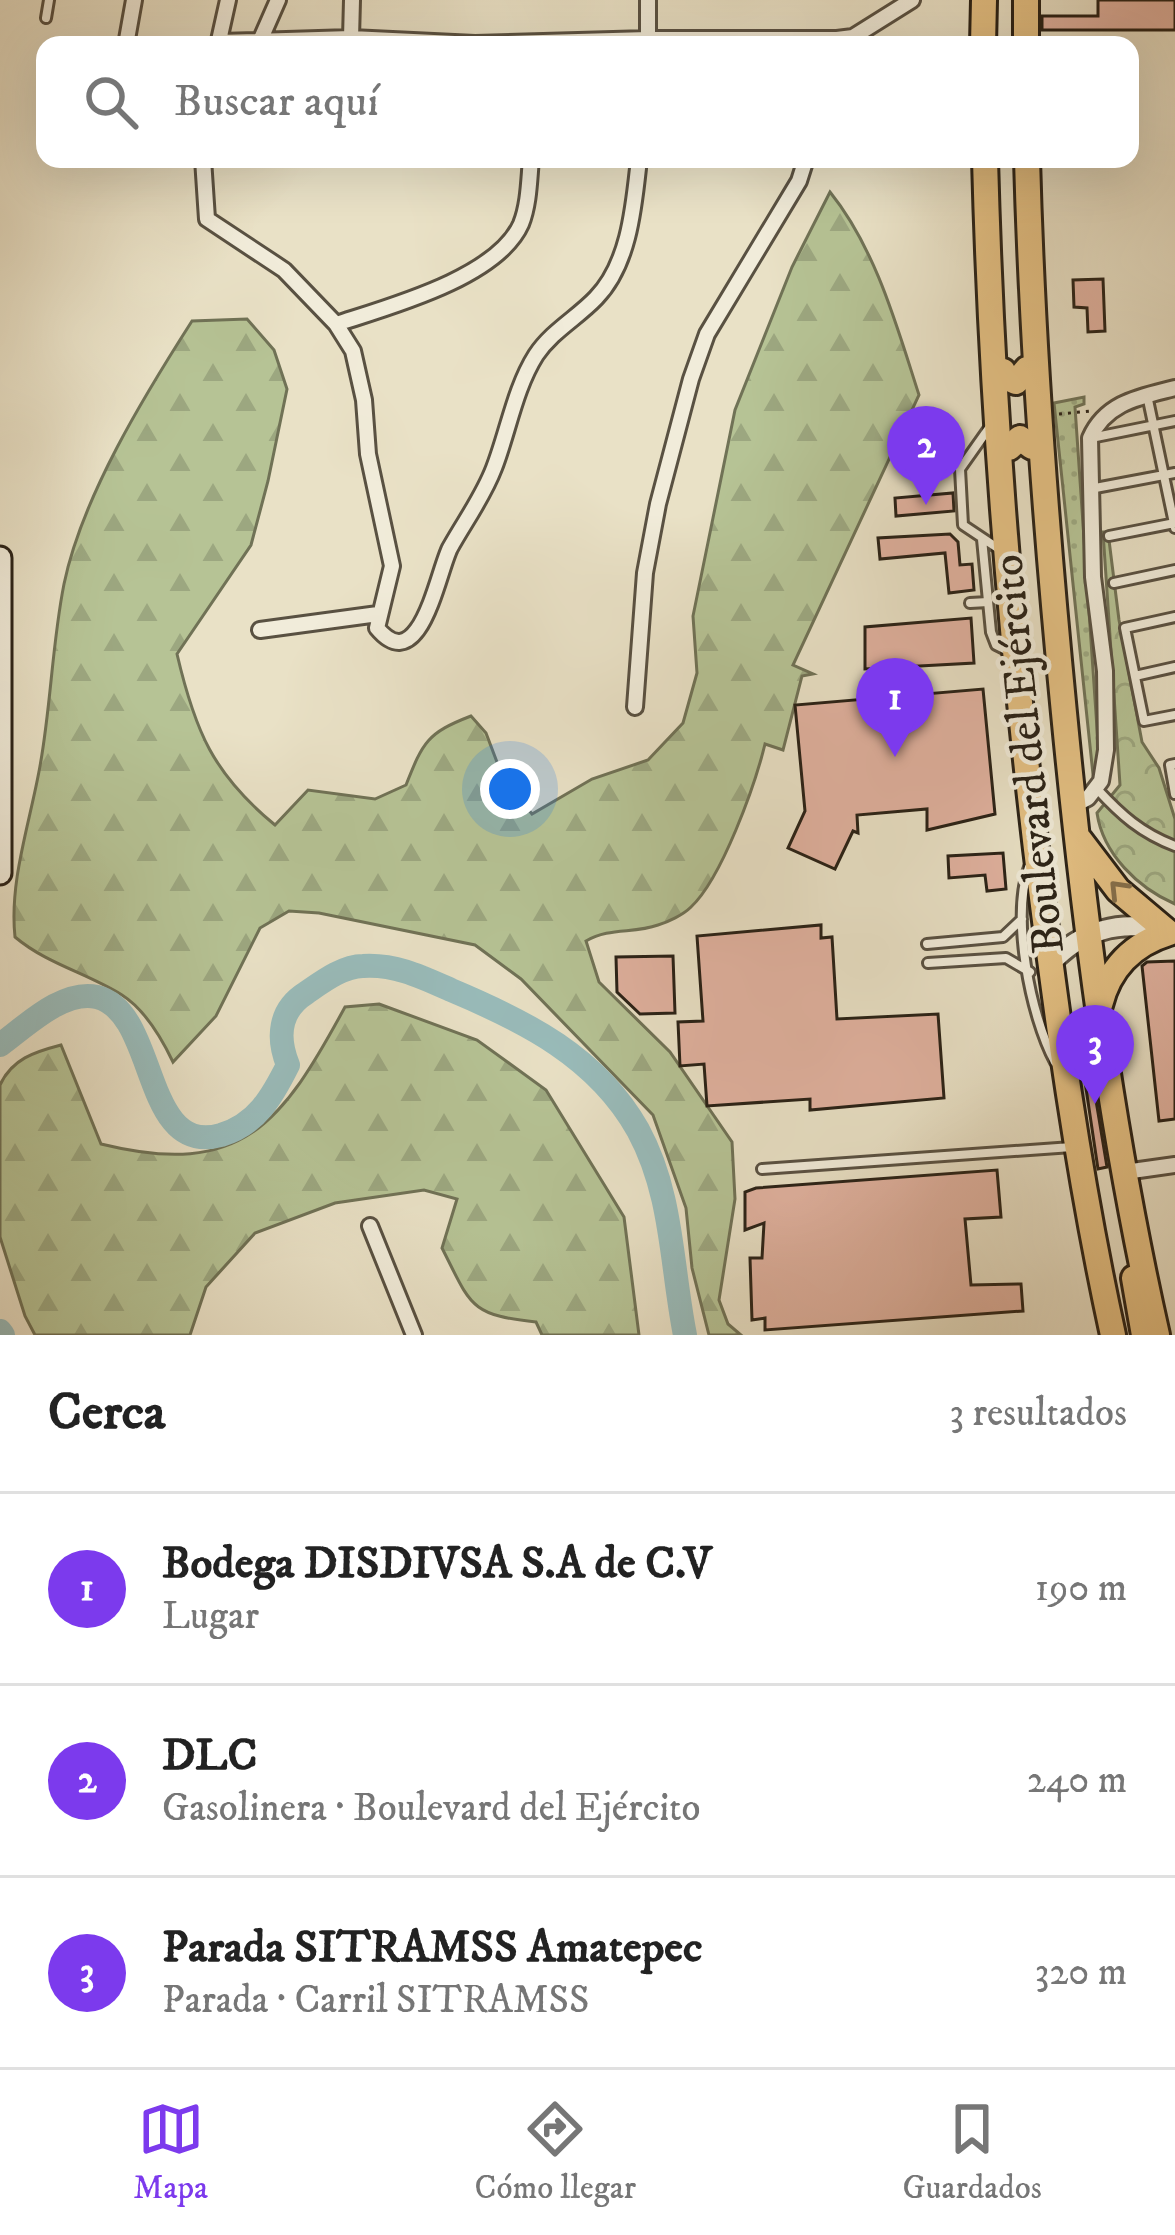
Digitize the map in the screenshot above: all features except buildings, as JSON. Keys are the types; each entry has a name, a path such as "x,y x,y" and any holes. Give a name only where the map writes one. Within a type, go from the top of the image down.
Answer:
{"main road":[{"path":"988,0 988,36"},
{"path":"1015,0 1016,36"},
{"path":"1026,0 1026,36"},
{"name":"Boulevard del Ejército","path":"989,168 997,417 1013,653 1046,964 1116,1335"},
{"path":"990,168 1015,370 1022,653 1046,964 1116,1335"},
{"path":"1015,370 1023,168"},
{"name":"Boulevard del Ejército","path":"1024,168 1039,416 1084,936 1156,1335"},
{"path":"1020,447 1084,936 1144,1335"},
{"path":"0,558 0,873"},
{"path":"1077,835 1118,890 1172,933"},
{"path":"1100,1008 1108,982 1123,960 1144,943 1172,933"}],"street":[{"path":"128,36 134,0"},
{"path":"220,36 228,0"},
{"path":"262,36 278,0"},
{"path":"351,36 352,0"},
{"path":"648,0 648,36"},
{"path":"855,36 912,0"},
{"path":"204,168 207,219 284,269 336,324 353,351 364,400 368,454 392,566 377,628 386,639 397,642 421,626 431,606 439,569 492,473 534,358 598,297 612,277 629,227 638,168"},
{"path":"336,324 459,279 502,247 521,222 530,168"},
{"path":"635,707 645,573 691,379 707,334 803,168"},
{"path":"1073,806 1101,781 1106,750 1105,671 1093,577 1090,438 1111,409 1175,388"},
{"path":"260,630 378,614"},
{"path":"1046,964 1084,936 1129,925 1172,933"},
{"path":"1126,1172 1175,1165"},
{"path":"370,1226 414,1335"}],"lane":[{"path":"46,18 50,0"},
{"path":"1109,536 1175,524 1147,395"},
{"path":"997,417 960,469 964,525 1006,554"},
{"path":"1090,438 1175,421"},
{"path":"1089,490 1175,473"},
{"path":"982,538 993,640 1013,653"},
{"path":"1114,583 1175,571"},
{"path":"970,603 988,602"},
{"path":"1175,617 1125,628 1144,722 1175,715"},
{"path":"1135,676 1175,667"},
{"path":"1175,764 1170,766 1175,794"},
{"path":"1096,788 1123,818 1148,836 1175,846"},
{"path":"1036,849 1022,889 1023,917 1046,964"},
{"path":"927,944 1003,937 1023,917"},
{"path":"928,963 1006,958 1046,964"},
{"path":"762,1169 1079,1147"}],"path":[{"path":"1039,416 1111,409"}],"green space":[{"path":"830,192 873,263 919,395 793,665 813,674 802,676 783,750 765,744 745,806 714,875 691,907 675,918 586,941 599,982 670,1052 732,1142 735,1199 719,1300 728,1324 741,1335 709,1335 692,1268 686,1208 653,1115 521,979 475,945 289,911 260,928 216,1016 173,1062 152,1025 130,1001 15,937 15,895 73,551 117,448 192,321 247,319 274,350 287,389 251,545 177,654 191,706 221,769 275,825 308,790 375,799 406,785 428,741 471,716 486,733 503,778 532,814 592,779 648,760 683,723 697,673 693,616 735,410 792,267"},
{"path":"1084,397 1084,404 1075,407 1100,772 1094,784 1054,403"},
{"path":"1103,532 1108,532 1142,742 1159,768 1175,819 1175,904 1124,868 1107,842 1097,813 1120,785"},
{"path":"379,1004 477,1040 546,1090 624,1217 639,1335 542,1335 536,1322 484,1311 467,1295 442,1248 457,1199 424,1190 335,1203 255,1233 206,1287 190,1335 35,1335 0,1237 0,1085 17,1063 61,1045 101,1144 190,1154 224,1147 253,1132 278,1111 300,1082 345,1007"}],"waterway":[{"path":"0,1045 58,1004 97,997 117,1008 131,1028 163,1105 177,1125 195,1136 221,1135 254,1116 276,1088 288,1065 283,1025 290,1008 306,993 355,967 387,967 430,980 557,1044 621,1104 638,1130 658,1179 685,1335"},
{"path":"0,1331 3,1335"}],"place":[{"name":"DLC","path":"926,505"},
{"name":"Bodega DISDIVSA S.A de C.V","path":"895,757"},
{"name":"Parada SITRAMSS Amatepec","path":"1095,1104"}]}
